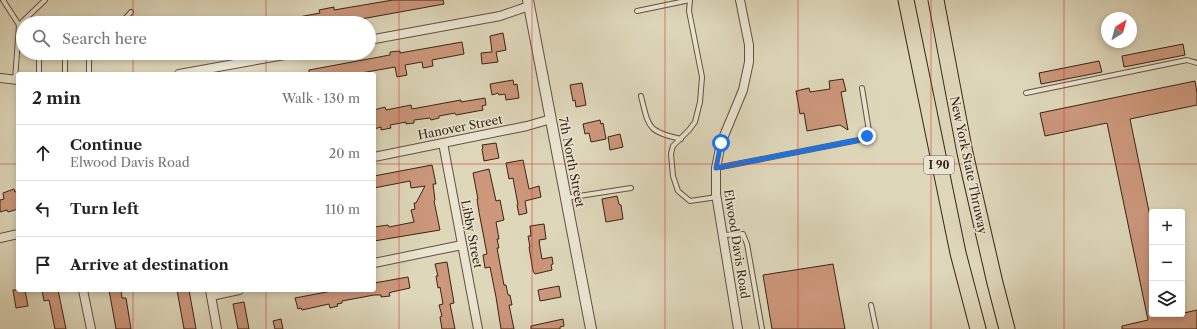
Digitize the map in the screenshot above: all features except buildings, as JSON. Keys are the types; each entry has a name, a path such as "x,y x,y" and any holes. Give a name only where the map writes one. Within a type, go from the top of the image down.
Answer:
{"highway":[{"name":"I 90","path":"906,0 958,253 978,329"},
{"name":"New York State Thruway","path":"936,0 965,153 995,283 1008,329"}],"street":[{"name":"Elwood Davis Road","path":"738,329 716,197 716,168 721,143 743,90 749,62 750,45 740,0"},
{"path":"376,39 500,16 529,3"},
{"name":"7th North Street","path":"529,3 591,329"},
{"path":"194,72 258,60"},
{"path":"0,78 16,80"},
{"name":"Hanover Street","path":"376,157 527,126 551,119"},
{"name":"Libby Street","path":"443,143 478,329"},
{"path":"0,238 16,234"},
{"path":"376,263 462,245"},
{"path":"83,292 91,329"},
{"path":"211,293 217,329"}],"lane":[{"path":"3,0 16,20"},
{"path":"28,16 45,0"},
{"path":"637,10 690,0 689,11 702,83 700,102 695,122 673,146 673,176 678,191 690,201 716,197"},
{"path":"127,16 131,12"},
{"path":"17,72 18,60"},
{"path":"39,60 39,72"},
{"path":"65,60 65,72"},
{"path":"89,60 89,72"},
{"path":"1026,93 1187,60 1197,63"},
{"path":"716,168 864,139 869,131 862,88"},
{"path":"641,96 647,118 654,131 681,139"},
{"path":"566,198 631,188"},
{"path":"723,235 743,234 747,244 762,329"},
{"path":"871,305 876,329"}],"route":[{"path":"721,143 716,168 864,139 867,136"}]}
